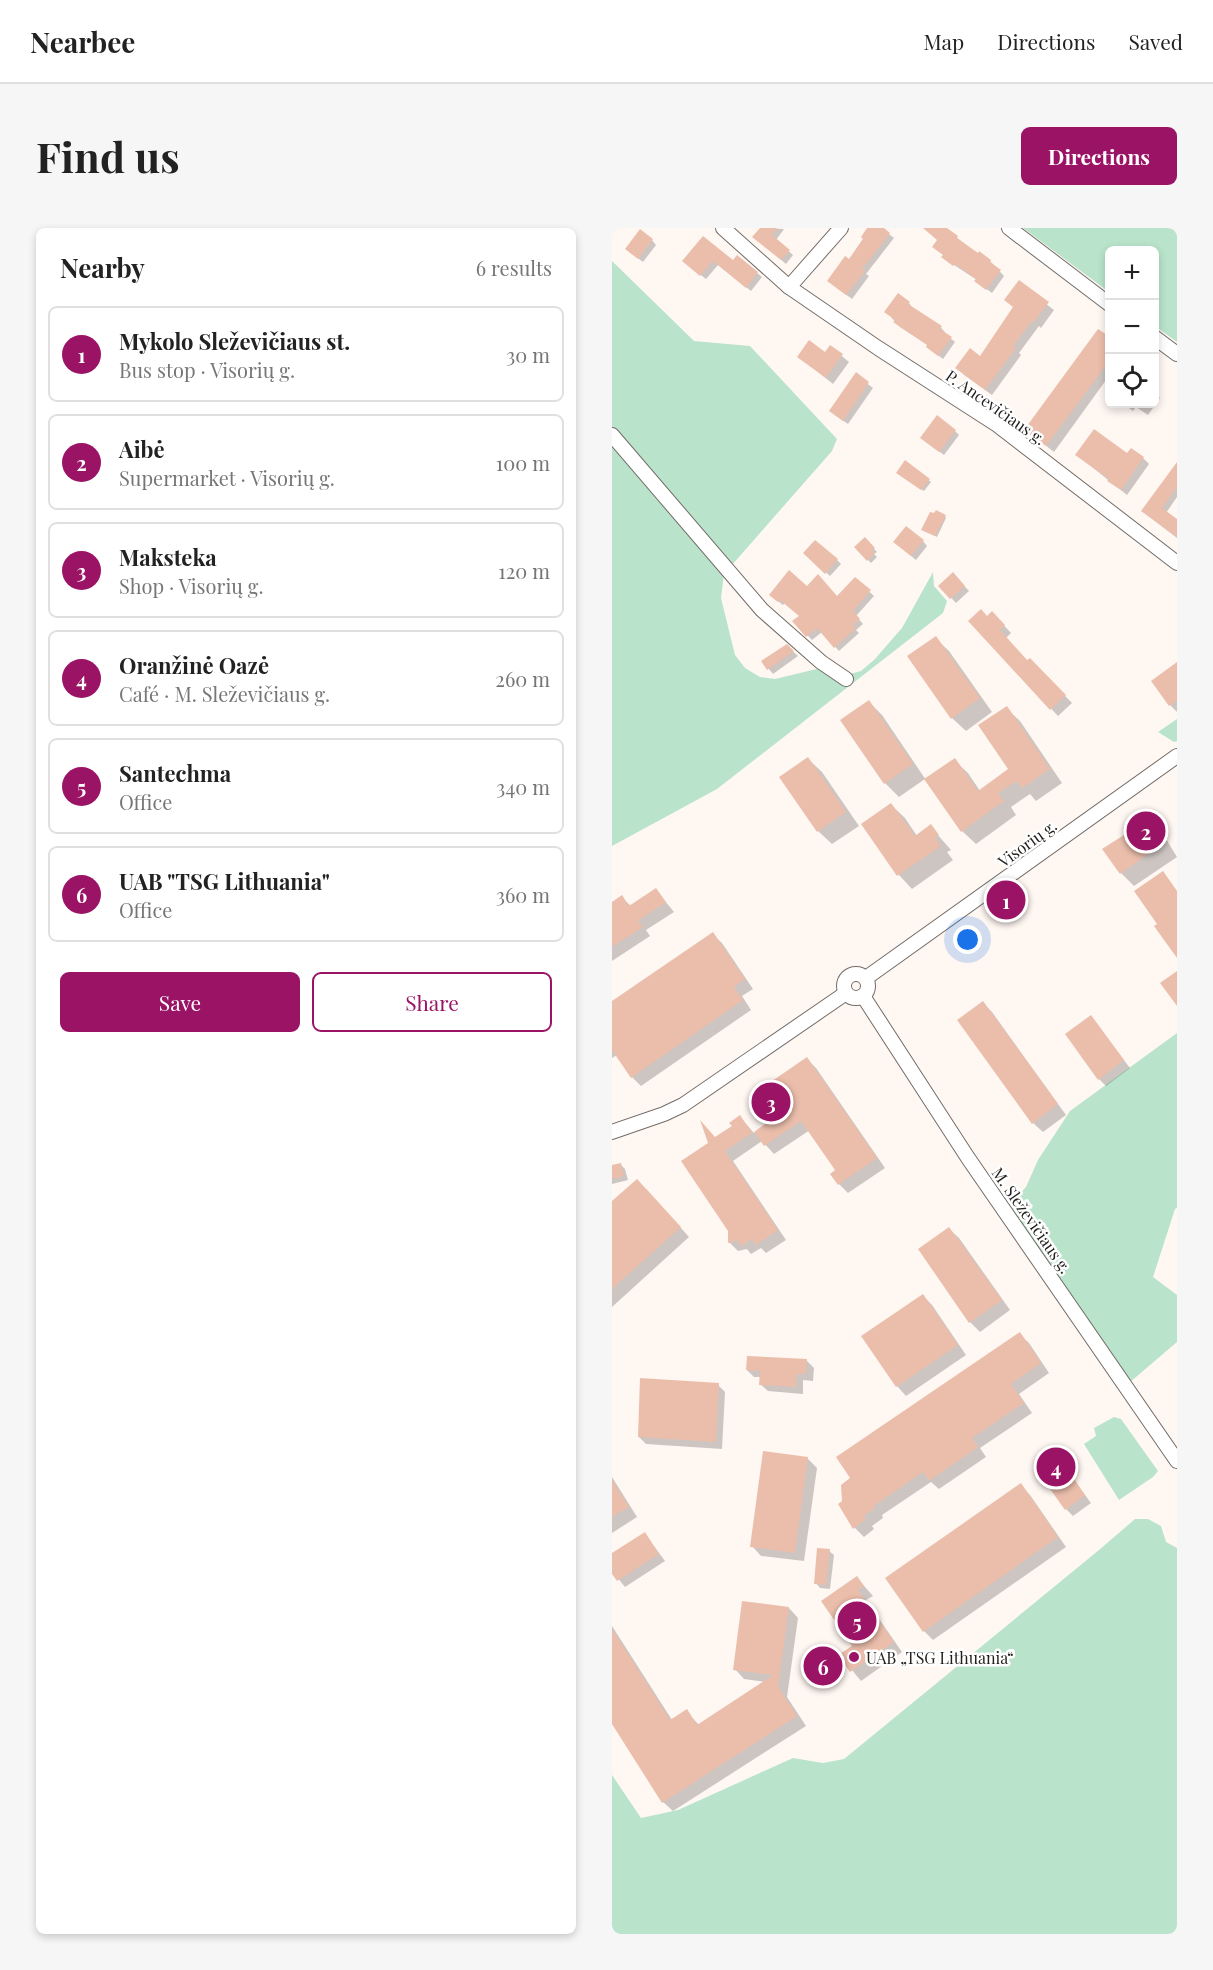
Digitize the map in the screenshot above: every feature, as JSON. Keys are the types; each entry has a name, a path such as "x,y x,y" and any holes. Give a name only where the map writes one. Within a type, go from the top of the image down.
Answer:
{"street":[{"name":"P. Ancevičiaus g.","path":"723,228 789,287 872,345 996,424 1177,563"},
{"path":"789,287 841,228"},
{"path":"1009,228 1105,300"},
{"path":"1159,340 1177,354"},
{"path":"612,435 762,610 821,662 846,679"},
{"name":"Visorių g.","path":"866,978 1177,756"},
{"path":"856,973 866,978 867,990 862,996 854,998 846,993 844,985 849,975 856,973"},
{"path":"612,1132 683,1105 846,993"},
{"name":"M. Sleževičiaus g.","path":"862,996 968,1158 1177,1461"}],"green space":[{"path":"1023,228 1177,228 1177,342 1159,329 1159,246 1105,246 1105,289"},
{"path":"612,261 694,341 750,346 837,439 832,451 724,574 721,598 735,655 745,668 760,677 775,679 825,667 850,674 861,671 874,660 902,628 933,572 934,586 947,601 943,613 717,789 612,846"},
{"path":"1177,719 1177,741 1174,742 1158,732"},
{"path":"1177,1033 1177,1208 1153,1277 1177,1295 1177,1342 1129,1383 1009,1206 1026,1187 1038,1160 1070,1111"},
{"path":"1114,1417 1121,1419 1158,1471 1153,1477 1119,1500 1084,1444 1096,1436 1094,1428"},
{"path":"1135,1519 1148,1519 1161,1526 1166,1542 1177,1548 1177,1934 612,1934 612,1775 641,1818 678,1810 793,1758 823,1763 844,1759"}],"building":[{"path":"760,228 777,228 772,235 790,250 781,260 752,237"},
{"path":"867,228 884,228 890,233 862,269 865,271 846,295 827,281 845,256 849,259 863,239 861,237"},
{"path":"923,228 947,228 1001,270 986,290 974,281 976,279 941,257 943,255 932,247 937,240"},
{"path":"640,229 653,239 638,259 625,249"},
{"path":"703,236 733,260 737,255 758,272 746,288 713,261 700,276 682,261"},
{"path":"1019,280 1049,302 1013,346 1016,348 985,390 955,368 970,348 980,356 1013,307 1004,300"},
{"path":"898,293 910,302 908,304 942,326 940,329 952,337 938,356 926,347 927,345 893,322 895,320 884,312"},
{"path":"1098,329 1105,334 1105,367 1046,446 1024,430"},
{"path":"809,340 825,352 830,345 843,354 826,378 797,357"},
{"path":"856,372 869,382 843,421 829,411"},
{"path":"937,415 956,430 939,452 920,438"},
{"path":"1094,429 1127,453 1131,448 1144,457 1121,490 1075,455"},
{"path":"905,460 930,479 921,490 896,473"},
{"path":"1177,462 1177,487 1162,508 1177,519 1177,537 1141,511"},
{"path":"936,510 946,515 935,536 921,530 930,512 934,513"},
{"path":"906,526 924,540 911,556 893,542"},
{"path":"865,537 875,548 872,550 875,553 867,561 854,547"},
{"path":"815,540 838,559 825,574 803,553"},
{"path":"789,570 807,586 818,574 837,596 855,577 871,590 853,611 860,619 853,625 856,628 834,648 817,628 806,637 792,621 799,616 780,600 778,602 769,595"},
{"path":"953,572 965,586 950,599 938,586"},
{"path":"981,609 987,616 992,611 1005,625 1000,630 1027,660 1030,658 1066,695 1050,710 968,621"},
{"path":"936,636 980,698 951,719 907,656"},
{"path":"787,644 794,651 767,670 761,661"},
{"path":"1177,662 1177,700 1169,706 1151,681"},
{"path":"869,700 913,764 884,784 840,720"},
{"path":"1007,706 1050,769 1022,788 1017,781 998,793 1004,801 961,832 924,779 955,758 978,791 1008,769 978,725"},
{"path":"808,757 846,812 817,832 779,777"},
{"path":"891,803 915,836 931,824 939,835 935,838 941,846 897,876 861,824"},
{"path":"1149,819 1165,842 1120,874 1102,849"},
{"path":"1163,871 1177,891 1177,958 1154,926 1157,924 1134,891"},
{"path":"656,888 666,902 638,921 643,927 612,947 612,902 622,895 629,906"},
{"path":"713,932 745,979 734,987 743,1000 631,1078 612,1050 612,1001"},
{"path":"1177,971 1177,1006 1160,983"},
{"path":"983,1001 1058,1104 1032,1124 957,1020"},
{"path":"1091,1015 1124,1060 1098,1080 1065,1034"},
{"path":"807,1057 877,1158 838,1185 830,1174 835,1170 801,1121 764,1146 754,1132 776,1116 759,1090"},
{"path":"740,1115 752,1133 725,1151 778,1230 756,1245 752,1239 741,1246 737,1240 728,1243 728,1231 681,1161 708,1143 700,1120 715,1137 732,1126 729,1123"},
{"path":"621,1163 624,1176 612,1179 612,1165"},
{"path":"637,1179 681,1227 612,1289 612,1201"},
{"path":"949,1227 1002,1300 969,1323 918,1249"},
{"path":"923,1294 958,1345 896,1387 861,1336"},
{"path":"1020,1332 1041,1363 1011,1384 1024,1403 972,1438 978,1447 929,1481 923,1472 874,1506 875,1508 864,1516 866,1519 853,1529 838,1504 842,1501 841,1485 850,1478 836,1457"},
{"path":"747,1356 807,1359 806,1374 797,1374 796,1387 759,1385 760,1371 746,1370"},
{"path":"640,1378 719,1383 716,1442 638,1437"},
{"path":"763,1451 808,1457 795,1553 750,1547"},
{"path":"1057,1454 1085,1495 1065,1510 1036,1469"},
{"path":"612,1480 629,1507 612,1517"},
{"path":"1021,1483 1058,1537 923,1632 885,1578"},
{"path":"645,1532 659,1554 617,1581 612,1574 612,1553"},
{"path":"817,1548 830,1549 826,1585 814,1584"},
{"path":"857,1576 864,1586 858,1590 894,1642 850,1672 838,1655 852,1646 821,1601"},
{"path":"742,1601 789,1607 778,1687 797,1716 662,1803 612,1724 612,1629 670,1720 687,1709 697,1725 773,1675 733,1670"}],"place":[{"name":"Aibė","path":"1146,831"},
{"name":"Mykolo Sleževičiaus st.","path":"1006,900"},
{"name":"Maksteka","path":"771,1102"},
{"name":"Oranžinė Oazė","path":"1056,1467"},
{"name":"Santechma","path":"857,1621"},
{"name":"UAB „TSG Lithuania“","path":"854,1657"},
{"name":"UAB \"TSG Lithuania\"","path":"823,1666"}]}
